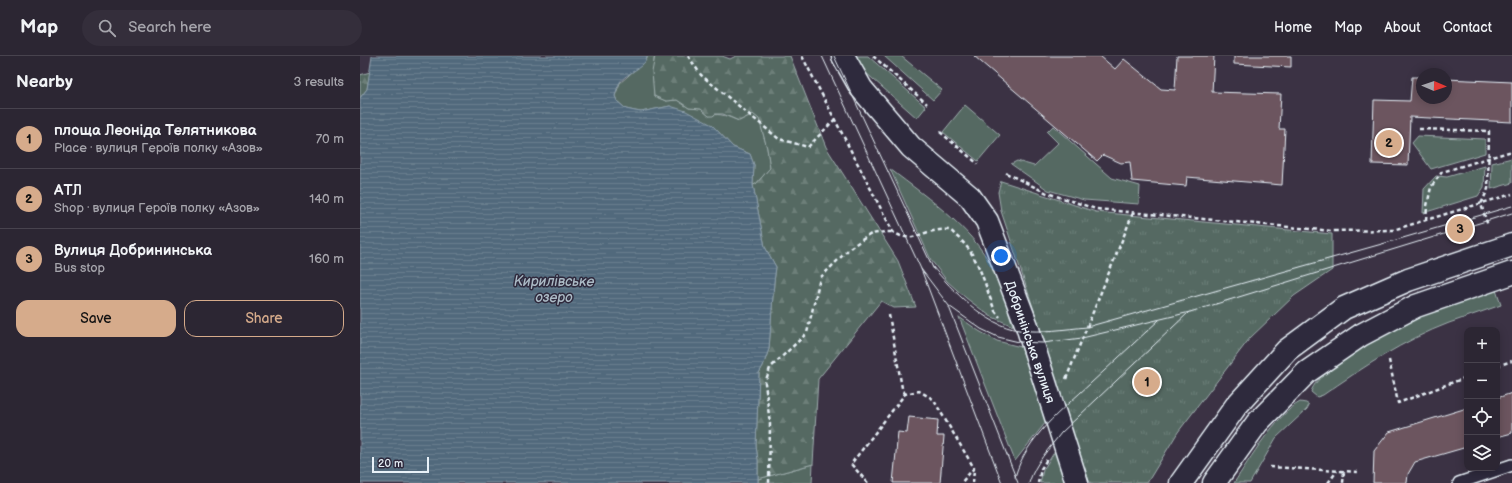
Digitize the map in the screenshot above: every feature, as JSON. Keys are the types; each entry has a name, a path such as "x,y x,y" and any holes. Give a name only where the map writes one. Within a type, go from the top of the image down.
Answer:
{"main road":[{"name":"Добринінська вулиця","path":"843,56 861,88 911,147 970,197 987,221 1027,326 1078,478"},
{"path":"1181,483 1236,406 1286,350 1344,308 1408,280 1512,246"},
{"path":"1214,483 1257,423 1307,372 1361,335 1416,306 1512,274"}],"lane":[{"path":"1459,483 1512,465"}],"path":[{"path":"688,56 701,75 780,139 808,147 835,119"},
{"path":"802,56 893,232 901,237 913,237 942,230 950,231 972,252 995,311 1010,323 1027,326"},
{"path":"873,56 927,104"},
{"path":"1418,129 1489,131 1488,189 1481,204 1488,226"},
{"path":"940,132 978,164"},
{"path":"1426,221 1431,187 1442,172 1512,151"},
{"path":"1006,173 1047,193 1096,209 1332,231 1394,230 1512,194"},
{"path":"1063,384 1133,213"},
{"path":"769,483 770,424 765,383 770,368 807,333 820,278 851,247 871,234 893,232"},
{"path":"889,314 902,388 905,394"},
{"path":"1389,360 1398,403 1464,378"},
{"path":"1500,365 1512,361"},
{"path":"868,483 851,464 905,394 919,391 933,399 974,468 973,483"},
{"path":"1270,467 1358,472"},
{"path":"961,483 974,468"},
{"path":"1328,483 1337,471"},
{"path":"1343,483 1344,471"}],"green space":[{"path":"647,56 655,56 654,96 666,101 677,100 689,108 701,109 709,116 721,115 739,121 753,114 759,118 767,148 770,168 756,184 753,185 754,165 750,154 733,147 712,125 670,106 641,112 626,109 617,101 615,96 620,83 647,59"},
{"path":"655,56 722,56 730,59 736,56 790,56 826,147 898,261 916,307 894,308 881,301 818,379 813,464 758,479 756,446 759,373 769,349 776,267 765,247 753,185 756,184 770,168 767,148 759,119 753,114 739,121 723,114 709,116 701,109 689,108 677,100 666,101 654,96 652,72"},
{"path":"853,56 868,56 926,107 917,118 856,64"},
{"path":"884,56 901,56 942,90 933,100"},
{"path":"370,72 367,89 360,98 360,75"},
{"path":"965,105 1000,135 978,161 943,132"},
{"path":"1053,126 1112,178 1140,186 1139,204 1084,200 1048,190 1011,164 1017,161 1034,166 1058,143 1047,132"},
{"path":"1418,136 1485,139 1485,153 1431,169 1412,143"},
{"path":"1512,158 1512,183 1491,189 1492,163"},
{"path":"1485,166 1484,187 1478,196 1423,213 1424,189 1436,176 1447,177"},
{"path":"890,169 952,218 966,231 978,246 998,279 1013,326 990,316 947,281 931,260"},
{"path":"1001,181 1096,212 1332,234 1332,270 1294,296 1250,338 1178,432 1147,483 1091,483 1084,475 1040,328 1001,211 998,192"},
{"path":"1496,290 1501,305 1449,323 1400,346 1323,395 1317,397 1311,392 1318,381 1332,368 1350,355 1395,329 1449,304"},
{"path":"959,317 997,341 1021,347 1046,422 1015,461"},
{"path":"1300,402 1309,405 1307,409 1276,438 1250,483 1234,483 1273,427 1291,408"},
{"path":"1055,451 1065,483 1040,483 1043,470"},
{"path":"813,464 812,483 758,483 758,479"}],"water":[{"name":"Кирилівське озеро","path":"372,56 647,56 646,60 640,67 620,82 615,96 617,101 626,109 641,112 670,106 686,111 712,125 733,147 750,154 754,165 753,185 765,247 776,267 769,349 759,373 756,446 758,460 758,483 360,483 360,98 367,89"}],"building":[{"path":"974,56 1100,56 1115,69 1124,59 1161,89 1175,90 1177,56 1214,56 1212,92 1281,94 1279,129 1285,129 1282,185 1187,177 1186,186 1132,181 1130,162 1121,163 1103,155 1097,161"},
{"path":"1234,56 1291,56 1291,67 1234,64"},
{"path":"1412,77 1416,77 1416,104 1452,104 1452,79 1512,82 1512,122 1410,117 1408,165 1372,164 1374,100 1410,101"},
{"path":"1512,393 1512,433 1500,436 1500,399 1500,397"},
{"path":"1464,409 1464,448 1415,462 1408,474 1407,483 1373,483 1374,451 1389,432"},
{"path":"909,417 938,420 937,436 944,436 940,483 893,483 898,432 907,433"}],"tram line":[{"path":"822,56 921,269 1002,483"},
{"path":"834,56 934,270"},
{"path":"932,266 949,286 971,306 994,322 1019,330 1062,330 1087,327 1512,206"},
{"path":"921,269 949,306 981,329 998,337 1019,342 1043,343 1082,338 1190,312 1512,213"},
{"path":"949,307 1018,483"},
{"path":"1029,483 1035,469 1061,433 1189,312"},
{"path":"1015,477 1027,449 1046,425 1159,320"}],"place":[{"name":"АТЛ","path":"1389,143"},
{"name":"Вулиця Добрининська","path":"1460,229"},
{"name":"площа Леоніда Телятникова","path":"1147,382"}]}
